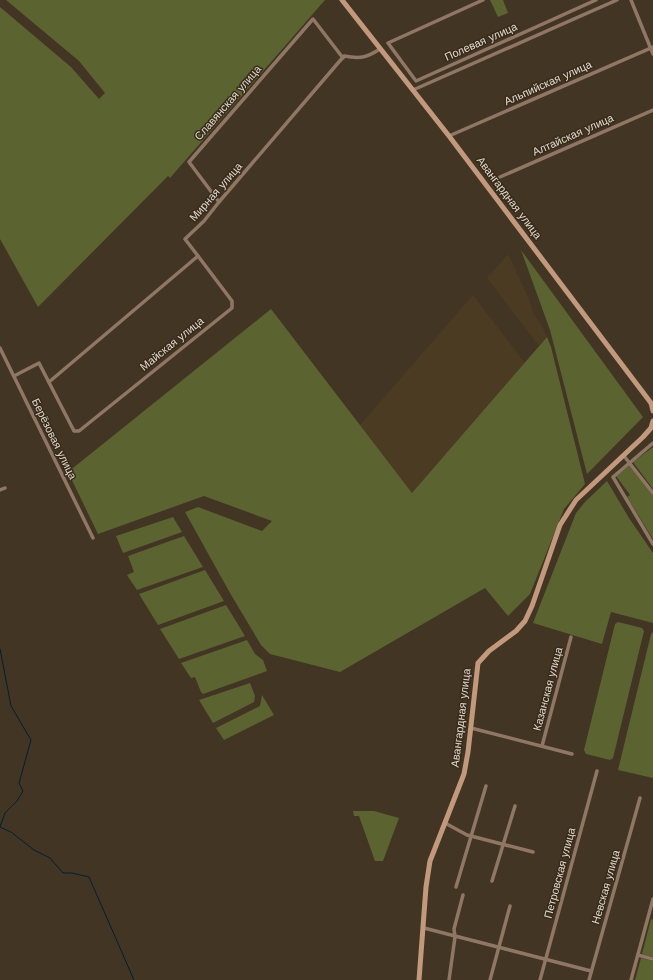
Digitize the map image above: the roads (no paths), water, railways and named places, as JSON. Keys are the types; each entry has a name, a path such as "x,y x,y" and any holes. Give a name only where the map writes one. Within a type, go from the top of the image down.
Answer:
{"main road":[{"name":"Авангардная улица","path":"342,0 450,136 651,403 653,411"},
{"name":"Авангардная улица","path":"420,980 426,887 430,861 464,774 468,752 478,663 489,651 516,631 525,621 532,606 560,525 576,500 643,437 651,428 653,421"}],"street":[{"name":"Полевая улица","path":"483,0 388,43 416,81 596,0"},
{"path":"413,90 617,0"},
{"path":"631,0 652,47 653,54"},
{"name":"Славянская улица","path":"219,202 189,162 313,19 343,58"},
{"name":"Альпийская улица","path":"450,136 652,47"},
{"path":"343,58 344,56 358,58 370,56 380,49"},
{"name":"Мирная улица","path":"198,256 184,239 204,221 343,58"},
{"name":"Алтайская улица","path":"500,177 653,110"},
{"path":"14,376 39,363 49,382 198,256"},
{"name":"Майская улица","path":"49,382 74,431 79,431 232,308 232,301 198,256"},
{"name":"Берёзовая улица","path":"0,348 93,538"},
{"path":"653,443 612,477 653,544"},
{"path":"624,456 653,492"},
{"path":"0,490 5,488"},
{"name":"Казанская улица","path":"542,746 571,637"},
{"path":"471,728 572,754"},
{"name":"Петровская улица","path":"540,980 597,771"},
{"path":"456,887 486,786"},
{"name":"Невская улица","path":"589,980 640,798"},
{"path":"492,881 515,806"},
{"path":"445,823 467,835 533,852"},
{"path":"449,980 455,937 454,929 463,895"},
{"path":"631,980 653,899"},
{"path":"490,980 510,906"},
{"path":"648,916 653,918"},
{"path":"424,928 546,961 591,971"},
{"path":"638,955 653,959"}],"waterway":[{"path":"0,649 11,706 31,740 19,783 23,791 17,801 5,813 0,827 11,832 34,850 50,858 63,873 72,873 89,877 134,980"}]}
